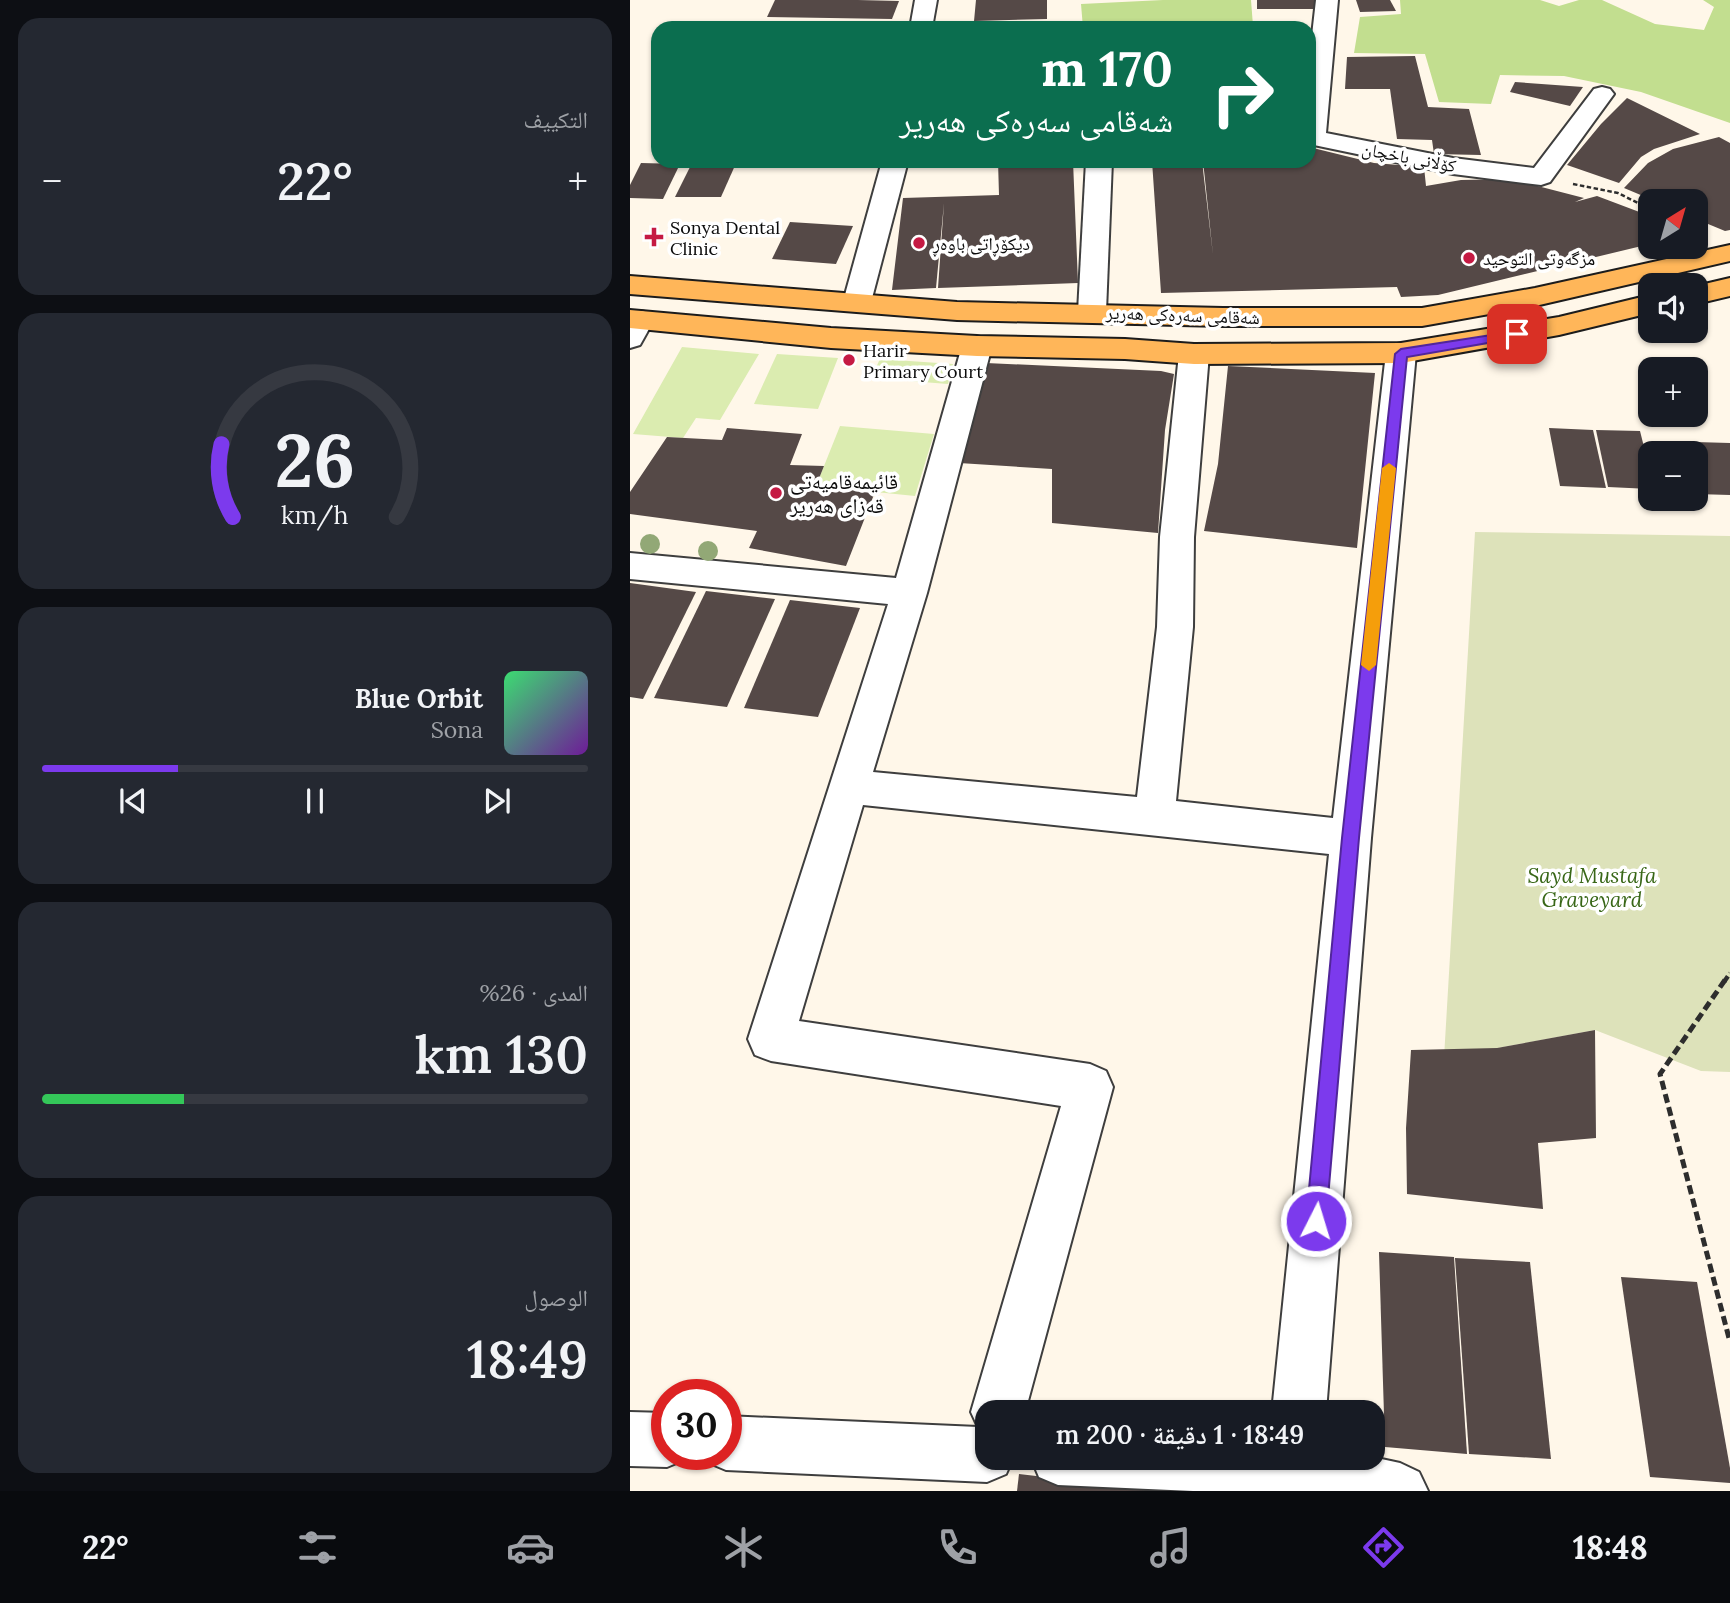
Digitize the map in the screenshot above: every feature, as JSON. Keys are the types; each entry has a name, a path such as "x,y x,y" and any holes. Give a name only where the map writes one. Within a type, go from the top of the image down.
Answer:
{"main road":[{"name":"شەقامی سەرەکی هەریر","path":"1682,273 1730,253"},
{"name":"شەقامی سەرەکی هەریر","path":"630,285 957,311 1223,317 1422,317 1638,282"},
{"path":"1708,292 1730,287"},
{"path":"672,325 689,290"},
{"name":"شەقامی سەرەکی هەریر","path":"633,326 672,325 977,346 1125,349 1194,354 1401,354 1559,326 1638,307"}],"street":[{"path":"922,21 926,0"},
{"name":"کۆڵانی باخچان","path":"1316,94 1327,0"},
{"path":"1541,177 1602,94"},
{"name":"کۆڵانی باخچان","path":"1316,138 1453,166 1541,177"},
{"path":"857,302 893,168"},
{"path":"1092,312 1099,168"},
{"path":"977,346 909,593 771,1039 1090,1087 1001,1400"},
{"path":"1155,816 1175,627 1177,537 1194,354"},
{"path":"1300,1400 1350,838 1401,354"},
{"path":"630,566 909,593"},
{"path":"849,787 1155,816 1350,838"},
{"path":"630,1439 651,1440"},
{"path":"742,1443 975,1443"},
{"path":"1320,1470 1400,1491"}],"path":[{"path":"1541,177 1618,193 1638,203"},
{"path":"1730,973 1660,1074 1730,1342"}],"green space":[{"path":"1251,0 1253,21 1082,21 1081,4"},
{"path":"1400,0 1540,0 1559,6 1579,0 1602,0 1655,24 1704,30 1714,7 1703,0 1730,0 1730,123 1641,92 1564,76 1500,75 1491,104 1439,102 1425,54 1354,53 1360,17 1401,14"},
{"path":"682,347 759,354 720,420 696,418 683,438 633,434"},
{"path":"777,354 838,358 818,409 754,404"},
{"path":"880,359 953,364 948,384 871,378"},
{"path":"840,426 934,434 915,496 816,486"},
{"name":"Sayd Mustafa Graveyard","path":"1475,532 1730,536 1730,1072 1701,1071 1595,1030 1444,1058"}],"building":[{"path":"775,0 899,1 892,19 767,17"},
{"path":"976,0 1047,0 1047,19 974,21"},
{"path":"1257,0 1320,0 1321,9 1257,9"},
{"path":"1356,0 1390,0 1396,11 1360,12"},
{"path":"1415,56 1428,107 1469,109 1481,155 1434,154 1432,140 1397,139 1390,89 1345,89 1347,57"},
{"path":"1515,82 1583,87 1570,106 1510,92"},
{"path":"1627,98 1700,134 1654,149 1641,157 1619,183 1567,165 1601,124"},
{"path":"1719,137 1730,143 1730,230 1725,231 1708,224 1708,189 1638,189 1638,194 1624,188 1648,163 1673,149"},
{"path":"1316,149 1374,163 1424,167 1426,186 1461,180 1511,179 1584,198 1575,202 1597,196 1638,211 1638,247 1438,295 1401,297 1397,287 1161,293 1152,168 1203,168 1213,255 1204,168 1316,168"},
{"path":"641,163 651,163 651,168 678,168 663,199 630,198 630,185"},
{"path":"690,168 734,168 721,197 675,197"},
{"path":"998,168 1073,168 1078,283 938,288 944,203 936,288 892,290 903,198 999,195"},
{"path":"790,222 853,226 836,264 772,259"},
{"path":"986,363 1161,371 1174,374 1165,430 1158,533 1052,523 1052,469 959,463"},
{"path":"1228,366 1375,373 1357,548 1204,531 1218,464"},
{"path":"727,428 802,434 790,465 824,466 816,486 875,492 846,566 749,548 757,531 630,514 630,492 667,437 722,440"},
{"path":"1549,428 1593,430 1606,488 1560,486"},
{"path":"1596,430 1640,431 1642,441 1638,441 1638,488 1608,487"},
{"path":"1708,442 1730,443 1730,495 1708,494"},
{"path":"630,583 696,592 643,699 630,697"},
{"path":"706,591 775,599 727,707 654,698"},
{"path":"790,600 860,608 818,717 744,708"},
{"path":"1595,1030 1596,1138 1538,1143 1543,1209 1407,1194 1406,1128 1411,1050 1497,1048"},
{"path":"1379,1252 1454,1257 1467,1454 1385,1447"},
{"path":"1455,1258 1530,1262 1551,1459 1469,1454"},
{"path":"1621,1277 1697,1282 1730,1468 1730,1483 1650,1477"},
{"path":"1019,1474 1148,1489 1148,1491 1017,1491"}],"slow traffic":[{"path":"1369,665 1389,468"}],"place":[{"name":"Sonya Dental Clinic","path":"654,237"},
{"name":"دیکۆڕاتی باوەڕ","path":"919,243"},
{"name":"مزگەوتی التوحید","path":"1469,258"},
{"name":"Harir Primary Court","path":"849,360"},
{"name":"قائیمەقامیەتی قەزای هەریر","path":"776,493"}],"route":[{"path":"1316,1221 1350,838 1401,354 1517,334"}]}
